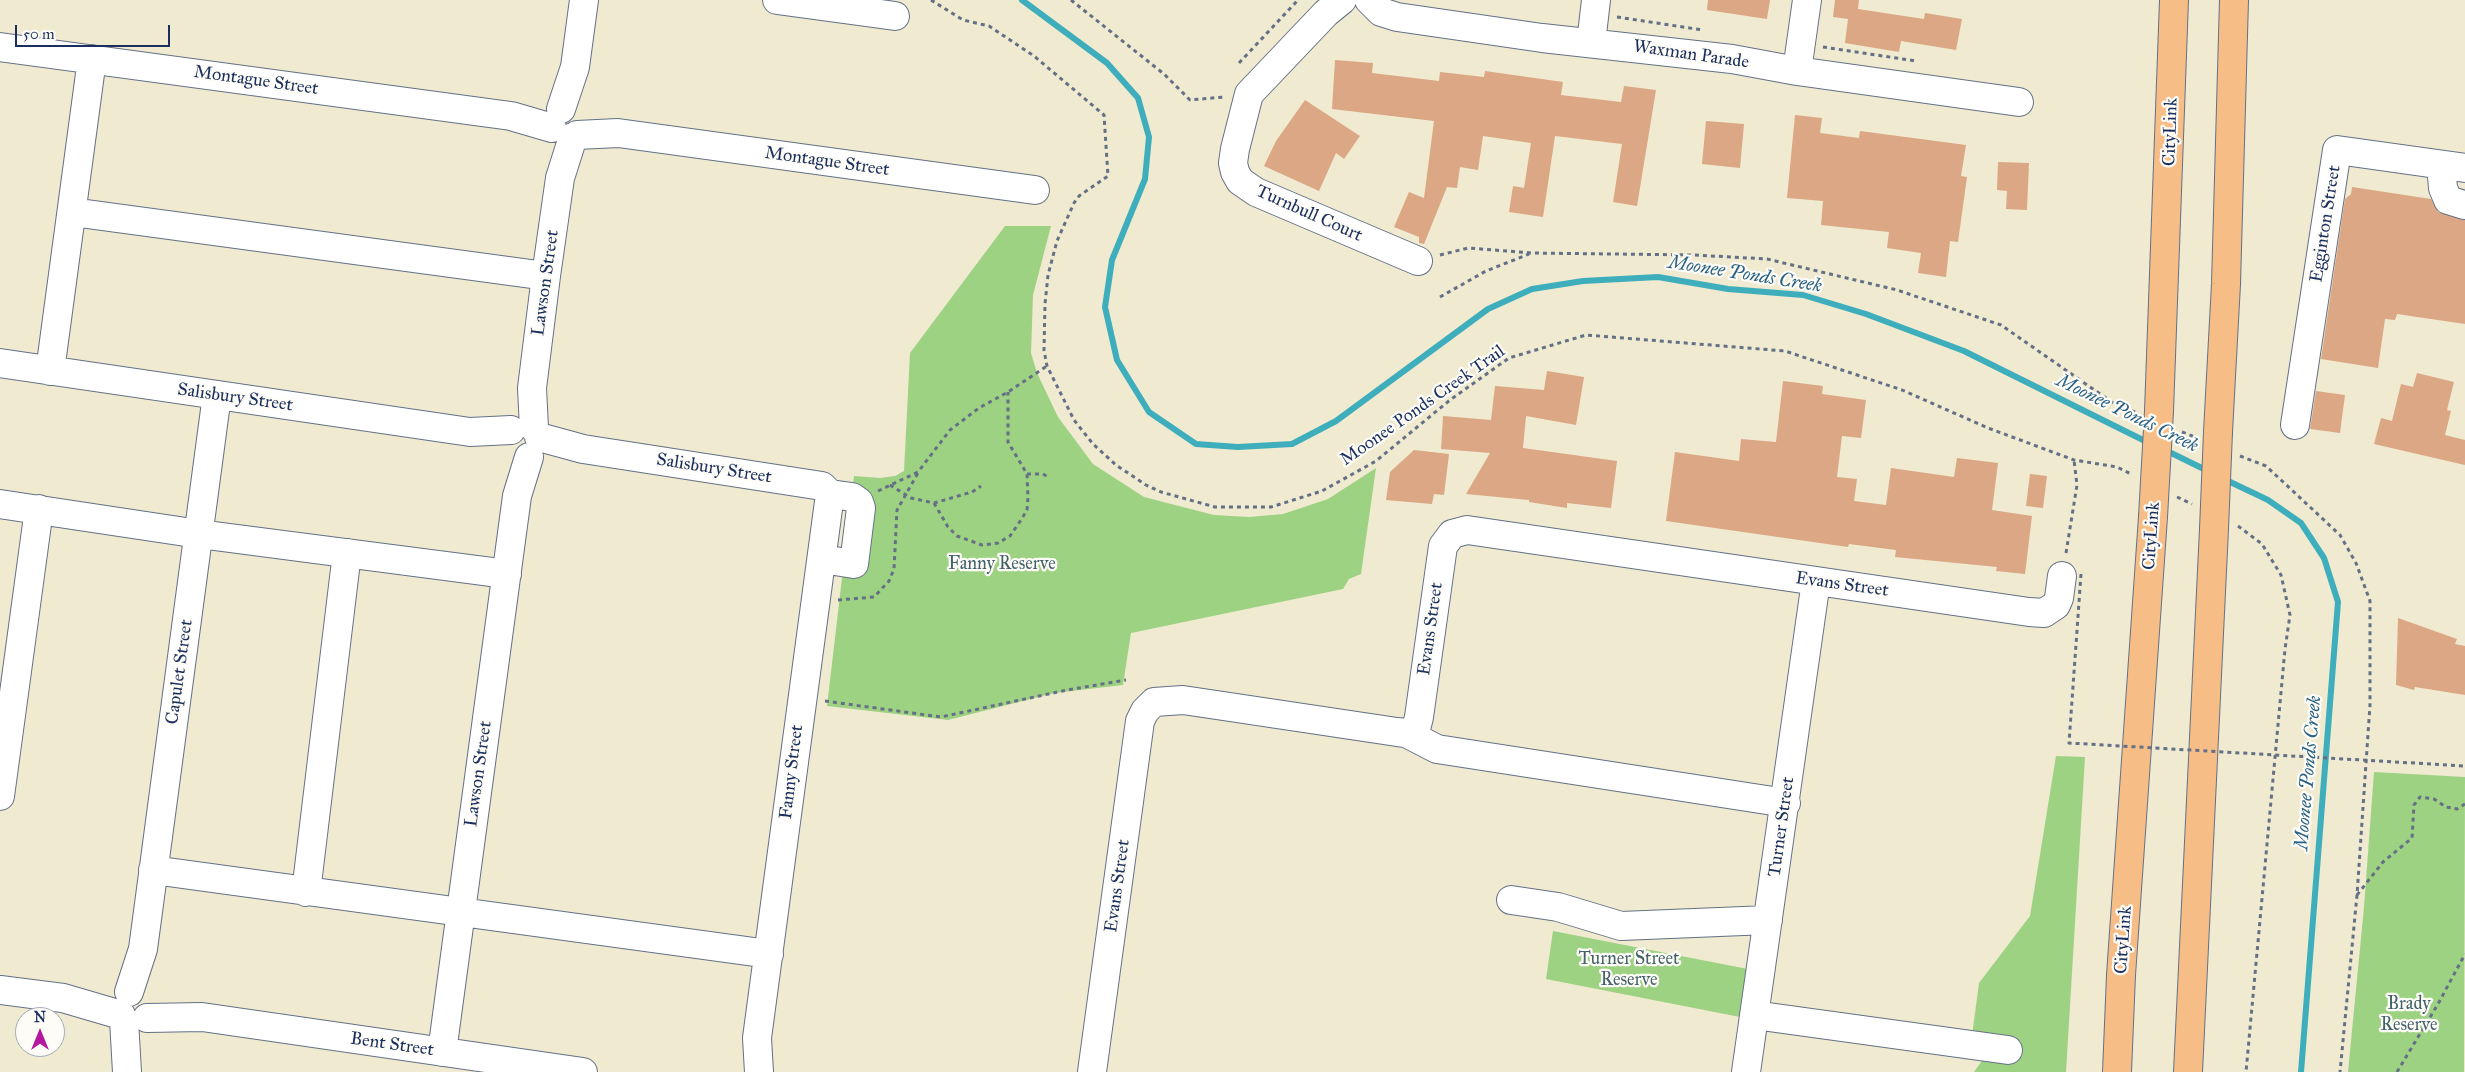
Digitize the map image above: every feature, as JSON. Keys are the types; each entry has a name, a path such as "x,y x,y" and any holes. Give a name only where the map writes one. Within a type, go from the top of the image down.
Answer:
{"highway":[{"name":"CityLink","path":"2116,1072 2154,518 2151,413 2168,199 2174,0"},
{"path":"2188,1072 2214,530 2211,436 2226,274 2234,0"}],"street":[{"name":"Lawson Street","path":"442,1052 584,0"},
{"path":"777,0 894,16"},
{"name":"Turnbull Court","path":"1342,0 1326,13 1249,94 1233,163 1240,180 1256,192 1418,261"},
{"name":"Waxman Parade","path":"1369,0 1381,12 1397,17 1590,43 1732,59 1797,71 2019,102"},
{"path":"1797,71 1807,0"},
{"path":"1590,43 1606,4"},
{"name":"Montague Street","path":"0,47 512,116 618,133 1036,190"},
{"path":"50,371 92,59"},
{"name":"Egginton Street","path":"2295,425 2337,150 2453,167"},
{"path":"2453,167 2443,188 2448,200 2464,205"},
{"path":"72,212 546,276"},
{"name":"Salisbury Street","path":"0,363 524,441 583,448 822,486 830,500 856,499 860,508"},
{"name":"Capulet Street","path":"127,1068 217,395"},
{"name":"Fanny Street","path":"759,1072 757,1038 830,500"},
{"path":"0,504 199,534 507,574"},
{"path":"847,583 860,508"},
{"path":"0,796 39,509"},
{"name":"Evans Street","path":"1092,1072 1140,721 1145,711 1154,702 1183,700 1406,733 1417,725 1419,717 1442,546 1452,534 1467,530 2044,613 2050,611 2071,575"},
{"path":"306,892 347,553"},
{"path":"822,559 847,583"},
{"name":"Turner Street","path":"1746,1072 1786,803 1816,581"},
{"path":"1406,733 1436,749 1786,803"},
{"path":"153,870 769,954"},
{"path":"1511,900 1558,907 1621,926 1768,920"},
{"name":"Bent Street","path":"0,990 135,1007 583,1072"},
{"path":"1754,1015 2008,1050"},
{"name":"Fanny Street","path":"744,1072 757,1038"}],"path":[{"name":"Moonee Ponds Creek Trail","path":"931,0 963,20 989,26 1042,62 1104,115 1108,176 1074,203 1057,240 1048,275 1043,330 1048,366 1074,420 1094,444 1116,465 1146,485 1161,492 1214,507 1271,507 1322,491 1376,460 1450,400 1509,358 1586,335 1785,351 1902,390 1988,428"},
{"path":"1072,0 1164,74 1190,100 1235,96 1247,101"},
{"path":"1239,63 1298,0"},
{"path":"1606,4 1614,16 1712,31"},
{"path":"1824,37 1822,46 1924,63"},
{"path":"1418,261 1468,248 1532,253 1694,255 1767,259 1897,290 2001,325 2116,405 2151,413"},
{"path":"1440,297 1486,271 1532,253"},
{"path":"847,583 874,597 889,581 894,568 896,553 895,520 897,510 918,472 950,430 979,408 1048,366"},
{"path":"934,503 948,527 957,536 982,544 998,543 1010,536 1027,510 1027,474 1008,442 1008,392"},
{"path":"2178,430 2211,436"},
{"path":"2239,456 2266,466 2340,535 2356,563 2370,601 2370,705 2357,896 2340,1072"},
{"path":"2074,460 2077,484 2071,575 2069,743 2465,766"},
{"path":"860,508 879,490 918,472"},
{"path":"1027,474 1043,474 1050,478"},
{"path":"890,484 911,498 934,503 963,495 980,486"},
{"path":"802,699 941,717 1067,690 1126,680"},
{"path":"2357,896 2383,862 2412,838 2414,805 2420,798 2434,799 2446,807 2457,809 2465,804"},
{"path":"2397,1072 2438,1004 2465,954"}],"green space":[{"name":"Fanny Reserve","path":"1005,226 1051,226 1033,295 1031,353 1037,373 1058,417 1093,464 1144,497 1214,515 1249,517 1283,514 1328,499 1376,468 1361,574 1349,579 1343,589 1131,633 1123,685 1054,693 948,720 827,706 854,476 880,478 895,476 904,471 910,353"},
{"path":"2056,756 2085,757 2066,1072 1974,1072 1983,1059 1969,1058 1979,983 2030,916"},
{"name":"Brady Reserve","path":"2374,772 2465,777 2464,1072 2348,1072 2364,907"},
{"name":"Turner Street Reserve","path":"1553,931 1753,970 1745,1018 1546,979"}],"building":[{"path":"1708,0 1770,0 1767,19 1707,10"},
{"path":"1835,0 1859,0 1858,9 1924,19 1925,13 1962,19 1956,50 1901,41 1899,52 1845,43 1848,19 1833,17"},
{"path":"1335,60 1373,63 1372,73 1439,81 1440,72 1484,77 1485,71 1563,82 1561,95 1621,102 1624,86 1656,90 1637,206 1613,202 1622,144 1555,136 1543,217 1509,212 1513,186 1524,188 1531,143 1483,136 1478,170 1460,167 1457,188 1447,187 1424,244 1419,243 1419,237 1394,227 1409,192 1424,198 1434,121 1332,109"},
{"path":"1305,100 1360,136 1344,159 1336,153 1319,191 1264,166 1276,141"},
{"path":"1795,115 1822,118 1820,133 1859,138 1860,131 1966,145 1961,176 1967,177 1958,242 1950,241 1946,277 1918,273 1921,253 1887,248 1889,232 1821,225 1823,201 1787,198"},
{"path":"1706,121 1744,124 1740,168 1702,164"},
{"path":"1998,162 2029,163 2027,210 2006,209 2007,191 1997,190"},
{"path":"2352,187 2431,199 2438,212 2465,220 2465,324 2397,314 2395,320 2385,319 2378,368 2321,359 2345,199 2351,194"},
{"path":"1547,371 1584,377 1576,425 1526,416 1523,448 1617,461 1611,508 1567,503 1567,508 1529,502 1529,500 1466,494 1490,453 1441,449 1443,416 1491,420 1495,386 1544,390"},
{"path":"2417,373 2454,382 2447,410 2451,411 2445,435 2465,440 2465,465 2374,444 2381,418 2392,421 2401,384 2413,387"},
{"path":"1783,381 1823,386 1822,394 1866,400 1861,438 1842,436 1837,477 1857,479 1854,501 1886,505 1891,468 1954,477 1957,458 1998,463 1992,510 2032,516 2025,574 1996,571 1997,567 1895,557 1896,550 1849,544 1848,547 1666,521 1675,452 1739,461 1741,439 1776,442"},
{"path":"2316,391 2345,395 2340,433 2310,429"},
{"path":"1414,450 1449,454 1444,495 1434,494 1432,504 1386,500 1390,472"},
{"path":"2030,474 2047,476 2043,508 2026,506"},
{"path":"2398,618 2457,639 2455,644 2465,646 2465,695 2415,687 2414,690 2396,685"}],"waterway":[{"name":"Moonee Ponds Creek","path":"1022,0 1107,63 1138,98 1149,137 1145,179 1112,260 1105,307 1117,360 1149,412 1196,444 1238,447 1292,444 1336,421 1488,309 1532,289 1583,281 1658,277 1728,289 1803,295 1866,314 1964,351 2149,443"},
{"name":"Moonee Ponds Creek","path":"2163,449 2210,472"},
{"name":"Moonee Ponds Creek","path":"2224,479 2268,500 2301,523 2324,558 2338,602 2301,1072"}]}
